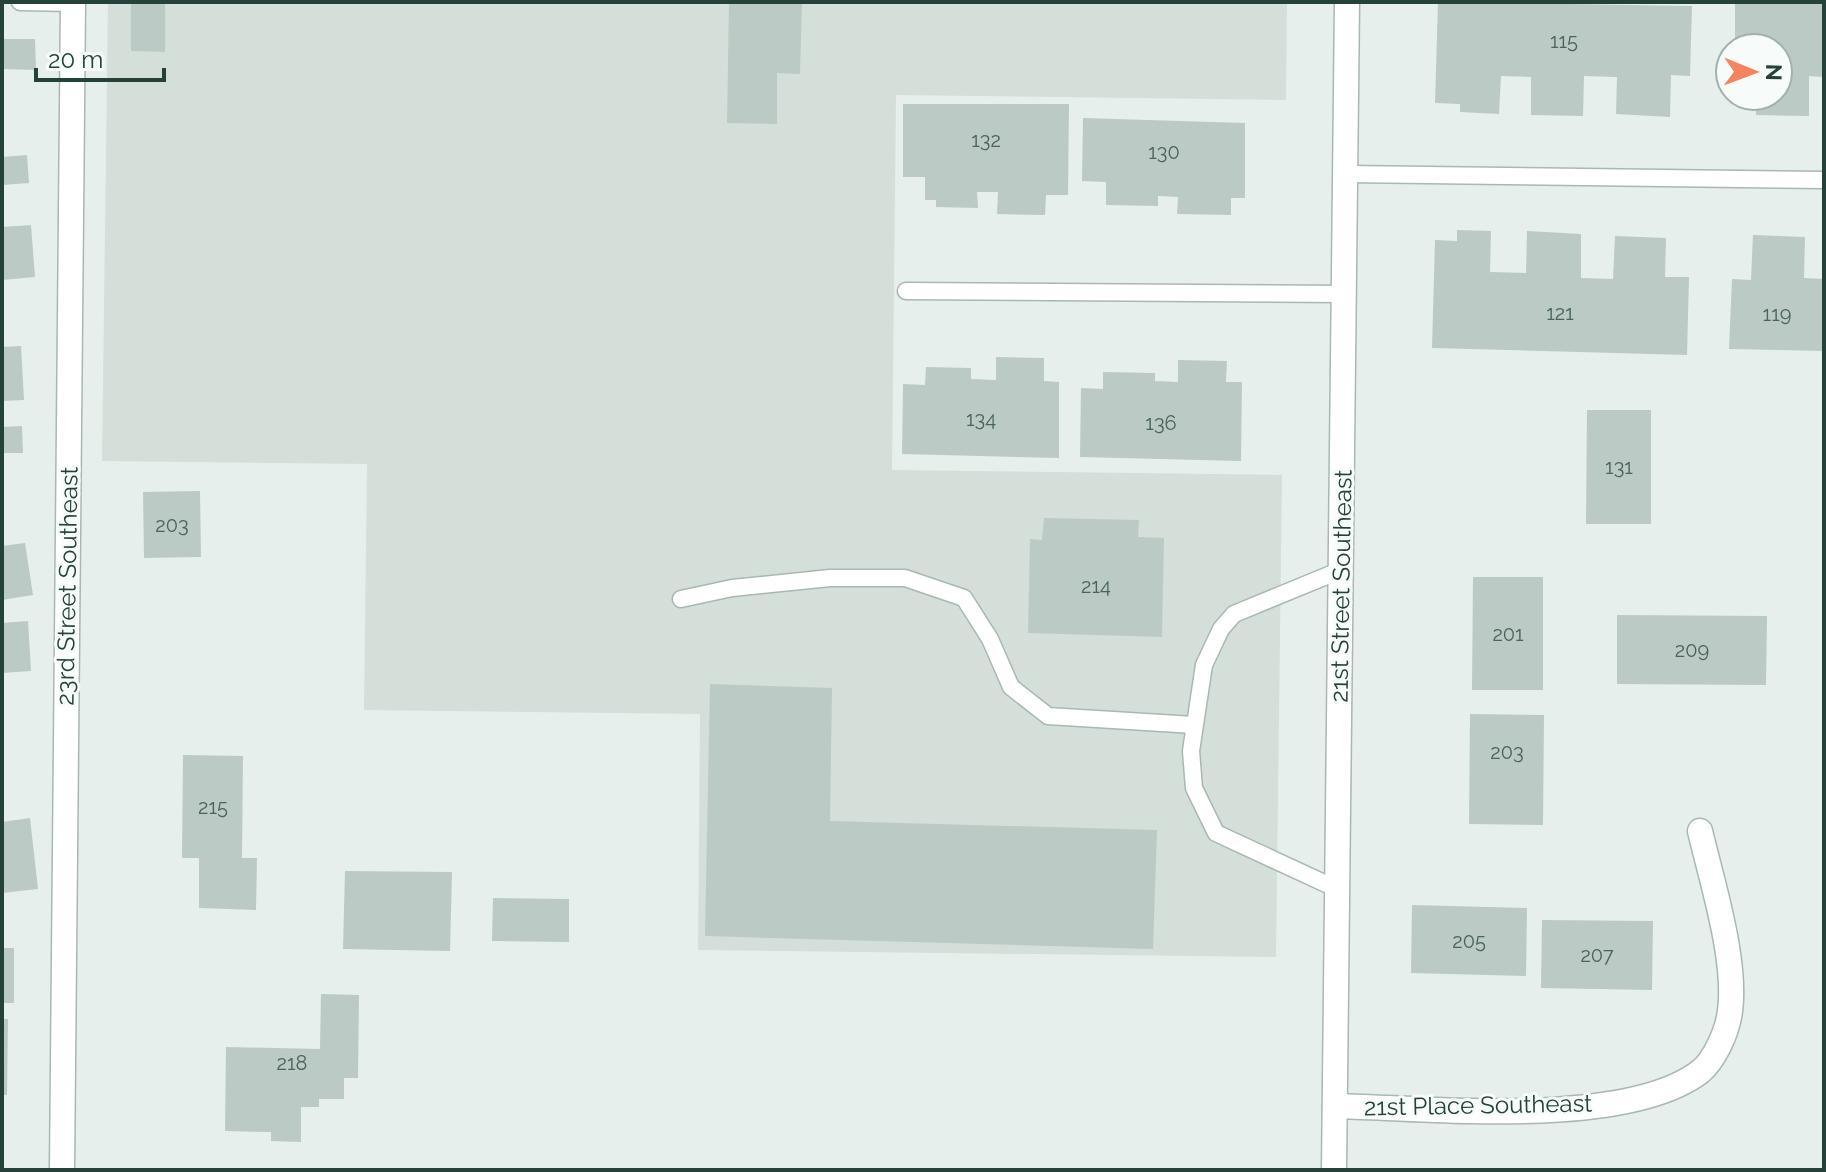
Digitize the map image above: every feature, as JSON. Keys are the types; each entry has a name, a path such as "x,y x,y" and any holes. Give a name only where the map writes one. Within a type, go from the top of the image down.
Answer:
{"street":[{"name":"23rd Street Southeast","path":"62,1170 73,2"},
{"name":"21st Street Southeast","path":"1334,1170 1347,2"},
{"name":"21st Place Southeast","path":"1335,1106 1560,1108 1623,1101 1665,1088 1702,1070 1719,1045 1730,1017 1729,974 1721,917 1700,831"}],"lane":[{"path":"20,2 73,2"},
{"path":"1346,174 1824,180"},
{"path":"906,291 1344,294"},
{"path":"1337,889 1216,833 1194,788 1194,725 1204,665 1221,629 1234,614 1341,570"},
{"path":"681,599 732,588 830,578 905,578 964,598 990,639 1011,687 1048,716 1194,725"}],"shaded area":[{"path":"108,2 1287,2 1286,100 896,95 892,470 1282,475 1276,957 698,950 700,714 364,710 367,464 102,461"}],"building":[{"path":"131,2 165,3 165,52 131,51"},
{"path":"729,2 802,2 800,74 777,73 777,124 727,123"},
{"path":"1438,2 1692,6 1690,76 1671,75 1670,117 1616,114 1617,77 1584,76 1583,116 1531,115 1531,77 1501,76 1499,114 1460,112 1460,104 1435,103"},
{"path":"1735,3 1824,3 1824,77 1809,76 1809,116 1756,115 1756,112 1794,112 1794,32 1735,32"},
{"path":"2,39 35,39 36,70 2,69"},
{"path":"903,104 1069,104 1068,195 1046,195 1045,215 997,214 998,192 977,192 978,208 936,207 936,200 925,200 925,177 903,177"},
{"path":"1083,118 1245,123 1245,198 1231,198 1231,215 1177,214 1178,197 1158,196 1158,206 1106,205 1106,182 1082,181"},
{"path":"27,155 29,183 2,185 2,157"},
{"path":"31,225 35,277 2,280 2,227"},
{"path":"1457,230 1491,231 1490,272 1526,273 1527,231 1581,234 1581,278 1613,279 1615,236 1666,238 1665,277 1689,277 1687,355 1432,348 1435,240 1457,241"},
{"path":"1753,235 1805,237 1804,278 1824,279 1824,351 1729,349 1732,279 1751,280"},
{"path":"21,346 24,400 2,401 2,347"},
{"path":"996,357 1044,358 1044,381 1059,382 1059,458 902,454 903,384 925,385 926,367 971,368 971,379 996,380"},
{"path":"1178,360 1227,361 1226,382 1242,382 1241,461 1080,457 1081,388 1103,389 1103,372 1155,373 1155,381 1178,382"},
{"path":"1587,410 1651,410 1651,524 1586,524"},
{"path":"22,426 23,453 2,453 2,427"},
{"path":"200,491 201,557 144,558 143,492"},
{"path":"1044,518 1139,520 1138,537 1164,538 1162,637 1028,633 1030,539 1042,540"},
{"path":"25,543 33,595 2,600 2,546"},
{"path":"1473,577 1543,577 1543,690 1472,690"},
{"path":"1617,615 1767,616 1766,685 1617,684"},
{"path":"28,621 31,671 2,673 2,623"},
{"path":"710,684 832,688 830,821 1157,830 1153,949 705,936"},
{"path":"1470,714 1544,715 1543,825 1469,824"},
{"path":"183,755 243,756 242,858 257,858 256,910 199,908 199,858 182,858"},
{"path":"30,818 38,889 2,893 2,822"},
{"path":"345,871 452,872 450,951 343,949"},
{"path":"493,898 569,899 569,942 492,941"},
{"path":"1412,905 1527,908 1526,976 1411,973"},
{"path":"1542,920 1653,921 1652,990 1541,988"},
{"path":"2,948 14,948 14,1003 2,1003"},
{"path":"321,994 359,995 358,1078 344,1078 344,1099 319,1099 319,1107 301,1107 301,1142 271,1141 271,1132 225,1131 226,1047 320,1049"},
{"path":"2,1019 8,1019 7,1095 2,1095"}]}
